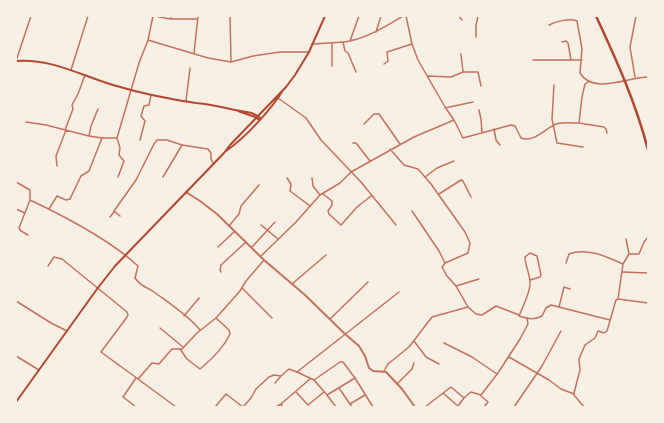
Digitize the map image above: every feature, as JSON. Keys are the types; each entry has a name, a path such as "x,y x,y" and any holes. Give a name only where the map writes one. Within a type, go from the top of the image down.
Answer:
{"main road":[{"path":"224,153 260,119 298,71 309,52 325,16"},
{"path":"596,16 640,120 648,150"},
{"path":"16,61 36,60 132,90 152,95 242,110 260,119"},
{"path":"16,402 97,288 125,255 214,164 230,145 286,87"}],"street":[{"path":"16,61 31,16"},
{"path":"71,70 88,16"},
{"path":"118,177 124,161 119,155 120,148 117,138 139,63 148,40 154,16 171,19 197,17 194,53"},
{"path":"230,16 231,62"},
{"path":"350,41 359,16"},
{"path":"376,32 381,16"},
{"path":"312,44 350,41 376,32 405,16 412,44 418,60 464,138 513,125 524,140 558,124 579,123 604,127 607,132"},
{"path":"459,16 462,20"},
{"path":"476,37 478,16"},
{"path":"635,78 630,47 636,16"},
{"path":"549,24 572,19 578,21 582,49 580,73 588,82 625,82 635,78 648,77"},
{"path":"148,40 208,58 231,62 253,56 280,52 309,52"},
{"path":"562,42 566,41 568,43 571,60"},
{"path":"343,42 345,51 348,53 356,72"},
{"path":"332,43 332,66"},
{"path":"384,64 388,60 387,52 412,44"},
{"path":"461,54 463,72"},
{"path":"533,60 582,60"},
{"path":"186,101 190,68"},
{"path":"428,76 452,78 463,72 479,73 482,86"},
{"path":"57,166 56,156 73,109 72,105 85,75"},
{"path":"579,123 582,97 585,84 588,82"},
{"path":"554,85 552,114 557,143 583,147"},
{"path":"140,140 145,121 141,117 144,107 149,105 152,95"},
{"path":"278,98 306,118 320,140 372,195 396,225"},
{"path":"445,108 474,102"},
{"path":"89,136 91,126 98,109"},
{"path":"479,110 482,133"},
{"path":"364,124 374,114 379,114 400,144"},
{"path":"261,256 296,222 320,195 340,183 351,172 390,149 454,120"},
{"path":"26,122 46,125 89,136 117,138"},
{"path":"494,129 496,140 500,146"},
{"path":"49,210 57,196 66,200 70,199 81,176 89,171 102,138"},
{"path":"110,217 136,180 157,140 167,140 208,149 211,153 211,159 214,164"},
{"path":"353,143 356,143 370,161"},
{"path":"163,177 182,144"},
{"path":"390,149 404,165 418,169 439,194 465,232 470,243 467,254 445,263 442,269 456,286 468,307 476,314 480,316 496,306 520,316 536,319 542,316 548,306 551,305 610,320"},
{"path":"425,177 437,168 454,161"},
{"path":"287,178 291,184 290,191 310,206"},
{"path":"312,178 313,186 320,195"},
{"path":"439,194 461,180 463,181 471,197"},
{"path":"16,182 30,190 30,200 19,228 28,235"},
{"path":"229,226 239,214 241,206 259,185"},
{"path":"186,192 200,201 235,231 264,260 305,295 359,346 365,356 369,368 373,371 384,372 402,389 415,407"},
{"path":"323,194 332,202 332,205 328,211 329,214 341,225 357,207 372,195"},
{"path":"30,200 99,236 125,255 138,266 138,270 134,276 136,280 143,287 153,292 184,316 200,331"},
{"path":"16,209 25,213"},
{"path":"114,211 120,216"},
{"path":"412,211 439,251 445,263"},
{"path":"252,247 275,222"},
{"path":"261,225 278,239"},
{"path":"218,247 235,231"},
{"path":"629,254 639,254 648,237"},
{"path":"574,394 580,370 579,361 583,351 586,345 595,338 597,332 606,332 615,301 618,299 623,264 629,254 626,240"},
{"path":"221,272 221,265 246,242"},
{"path":"566,263 569,254 573,252 593,253 623,264"},
{"path":"520,316 530,286 530,280 525,264 525,256 530,253 537,256 541,275 540,277 530,280"},
{"path":"292,284 326,255"},
{"path":"48,266 53,257 57,256 118,304 128,315 101,352 176,407"},
{"path":"135,407 122,397 137,379 152,363 159,364 172,349 180,349 183,347 216,318 264,260"},
{"path":"623,272 648,273"},
{"path":"456,286 479,278"},
{"path":"330,319 368,282"},
{"path":"559,307 564,287 570,289"},
{"path":"242,288 272,318"},
{"path":"297,372 399,292"},
{"path":"184,316 199,298"},
{"path":"618,299 648,304"},
{"path":"16,301 51,323 67,331"},
{"path":"384,372 388,364 414,341 432,317 468,307"},
{"path":"180,349 187,359 200,370 230,334 229,330 216,318"},
{"path":"481,395 509,357 528,324 527,318"},
{"path":"160,328 183,347"},
{"path":"514,407 542,366 561,331"},
{"path":"414,341 426,357 439,364"},
{"path":"444,343 472,357 497,374"},
{"path":"16,356 39,370"},
{"path":"509,357 561,389 574,394 584,407"},
{"path":"314,380 340,362 343,362 373,407"},
{"path":"397,384 412,369 414,363"},
{"path":"276,383 289,369 297,372 314,380 336,407"},
{"path":"215,407 226,394 243,407 252,398 256,389 269,377 274,375 281,376"},
{"path":"327,395 355,378"},
{"path":"276,407 310,379"},
{"path":"339,388 352,407"},
{"path":"427,406 450,388 453,388 464,398"},
{"path":"296,392 308,405 324,392"},
{"path":"443,393 459,407 464,398 471,392 481,395 488,402 484,407"},
{"path":"350,404 365,395"}]}
